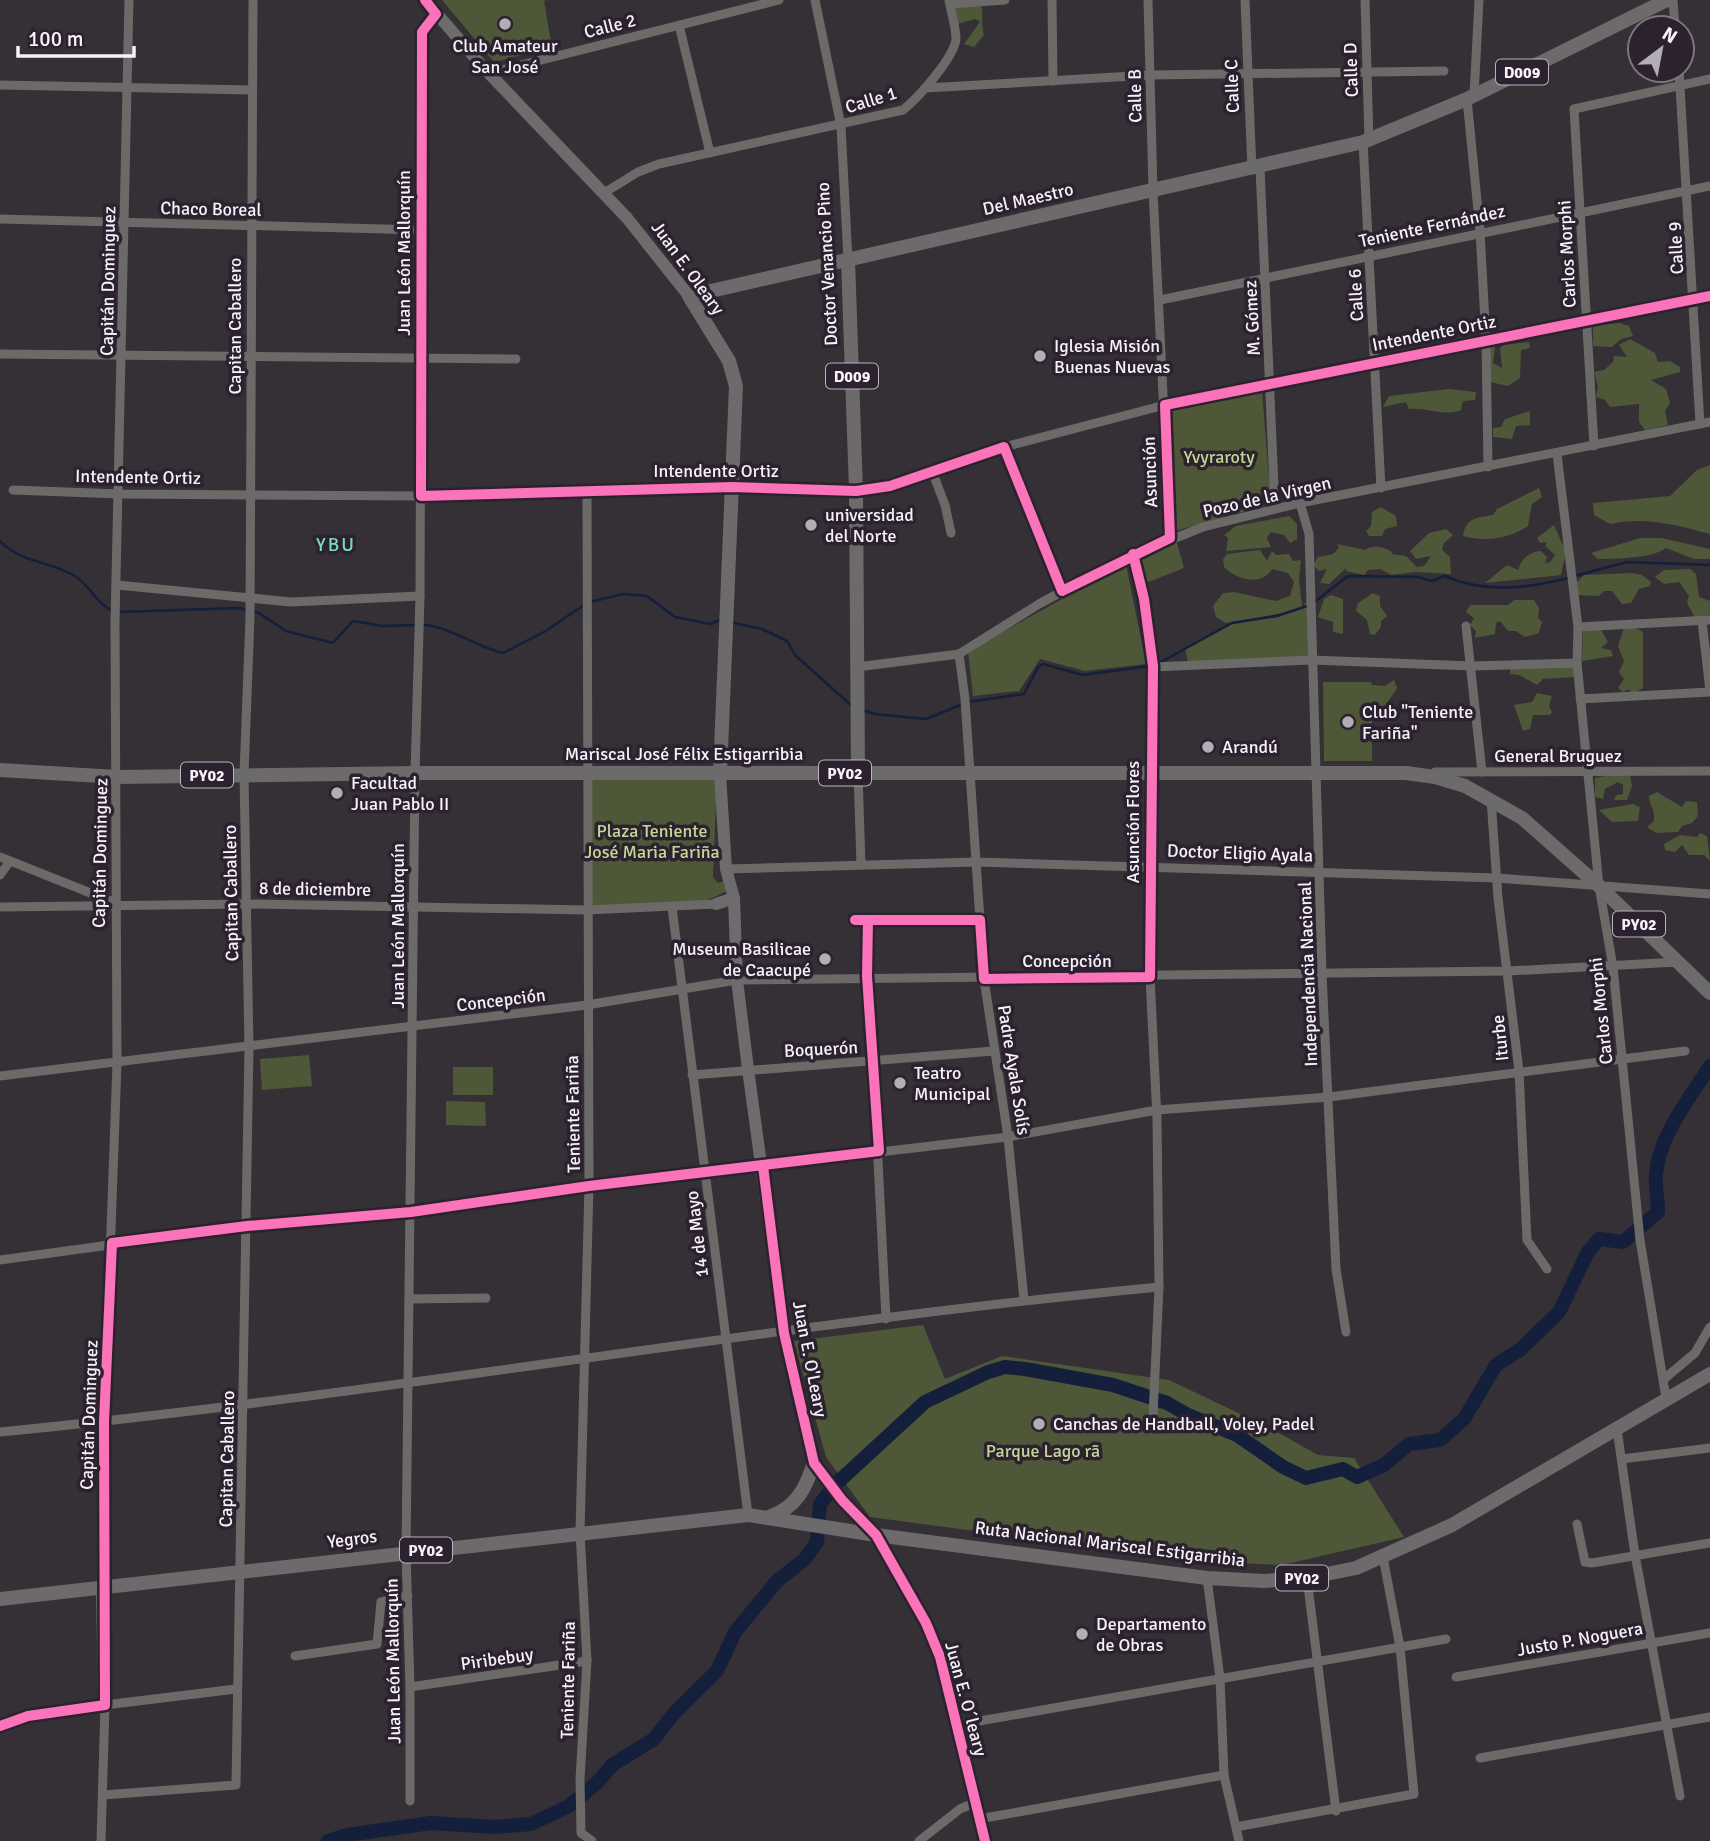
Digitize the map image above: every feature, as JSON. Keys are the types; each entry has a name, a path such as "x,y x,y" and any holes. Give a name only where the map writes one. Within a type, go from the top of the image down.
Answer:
{"main road":[{"name":"D009","path":"1369,140 1471,98 1667,0"},
{"name":"Del Maestro","path":"689,296 1256,169 1369,140"},
{"name":"Doctor Venancio Pino","path":"848,260 856,491 858,772"},
{"name":"Juan E. Oleary","path":"689,296 734,373 736,402 727,631"},
{"name":"Juan E. O'Leary","path":"720,775 727,631"},
{"name":"Mariscal José Félix Estigarribia","path":"0,769 117,777 415,773 1406,773 1450,781 1491,799 1522,818 1599,886 1710,993"},
{"name":"Ruta Nacional Mariscal Estigarribia","path":"792,1520 876,1535 1207,1578 1264,1581 1307,1578 1356,1568 1452,1525 1710,1374"},
{"path":"770,1516 792,1506 806,1484 814,1463"},
{"name":"Yegros","path":"0,1599 748,1515 792,1520"},
{"path":"0,1726 28,1716 105,1705 103,1588"}],"street":[{"name":"Capitán Dominguez","path":"103,1588 104,1422 117,1064 114,903 117,777 116,604 129,0"},
{"name":"Capitan Caballero","path":"103,1795 236,1785 249,1048 244,774 250,598 253,0"},
{"name":"Juan E. Oleary","path":"425,0 487,70 604,193 689,296"},
{"name":"Calle 2","path":"487,70 779,0"},
{"name":"Doctor Venancio Pino","path":"815,0 841,126 848,260"},
{"path":"949,2 1005,0"},
{"path":"1052,0 1053,81"},
{"name":"Calle B","path":"1148,0 1153,190"},
{"name":"Calle C","path":"1245,0 1247,76 1256,169"},
{"name":"Calle D","path":"1365,0 1369,140"},
{"path":"1479,0 1471,98 1486,341 1488,467"},
{"name":"Calle 1","path":"604,193 638,172 903,110 925,88 953,50 956,38 949,2"},
{"name":"Juan León Mallorquín","path":"410,1801 411,1687 406,1552 415,773 420,596 422,32 436,14"},
{"path":"679,25 710,153"},
{"path":"925,88 1151,75 1247,76 1444,71"},
{"path":"1680,85 1710,79"},
{"path":"0,85 252,90"},
{"name":"Carlos Morphi","path":"1594,446 1574,109 1680,85"},
{"name":"Calle 9","path":"1680,85 1705,423"},
{"name":"Calle 6","path":"1369,140 1369,255 1381,488"},
{"name":"M. Gómez","path":"1256,169 1266,277 1275,509"},
{"name":"Teniente Fernández","path":"1160,299 1480,231 1710,186"},
{"name":"Asunción","path":"1153,190 1171,538"},
{"name":"Chaco Boreal","path":"0,219 422,229"},
{"name":"Intendente Ortiz","path":"13,491 421,496 732,487 856,491 890,486 1004,447 1165,405 1710,296"},
{"path":"3,354 516,359"},
{"name":"Pozo de la Virgen","path":"857,673 959,654 1062,591 1133,554 1171,538 1300,503 1705,423"},
{"path":"1004,447 1062,591"},
{"name":"Carlos Morphi","path":"1558,454 1578,627 1577,663 1599,886 1614,967 1640,1240 1666,1398"},
{"path":"932,471 945,505 951,533"},
{"name":"Teniente Fariña","path":"587,490 589,1186 580,1532 587,1661 580,1816 582,1833 592,1841"},
{"name":"Independencia Nacional","path":"1300,503 1308,526 1322,974 1336,1269 1346,1332"},
{"name":"Asunción Flores","path":"1133,554 1144,599 1152,664 1150,977 1157,1110 1159,1287 1153,1416"},
{"path":"117,585 291,602 420,596"},
{"path":"1578,627 1706,620 1710,692 1580,699"},
{"path":"1466,626 1482,772"},
{"name":"Padre Ayala Solís","path":"959,654 965,699 984,979 1008,1136 1024,1300"},
{"path":"1152,664 1311,660 1472,666 1577,663"},
{"name":"General Bruguez","path":"1406,773 1710,771"},
{"name":"Doctor Venancio Pino","path":"858,772 861,865"},
{"name":"Juan E. O'Leary","path":"720,775 726,869 734,898 737,980 784,1334 814,1463 842,1500 876,1535"},
{"name":"Iturbe","path":"1491,799 1497,878 1519,1071 1527,1240 1547,1269"},
{"path":"0,875 5,859 114,903"},
{"name":"Doctor Eligio Ayala","path":"726,869 976,862 1497,878 1710,894"},
{"path":"672,907 716,904 734,898"},
{"name":"8 de diciembre","path":"0,907 114,903 587,910 672,907"},
{"name":"14 de Mayo","path":"672,907 748,1515"},
{"name":"Concepción","path":"0,1076 117,1064 587,1005 737,980 867,976 984,979 1508,971 1679,962"},
{"name":"Boquerón","path":"692,1075 994,1051"},
{"path":"0,1259 247,1226 411,1212 589,1186 1008,1136 1157,1110 1329,1097 1685,1051"},
{"path":"873,1062 880,1152 886,1320"},
{"path":"0,1432 243,1405 1024,1300 1159,1287"},
{"path":"408,1299 486,1298"},
{"path":"1664,1379 1695,1353 1710,1327"},
{"path":"1617,1429 1634,1555 1680,1796"},
{"path":"1622,1459 1710,1448"},
{"path":"1577,1524 1586,1562 1710,1543"},
{"name":"Juan E. O´leary","path":"876,1535 909,1588 940,1657 985,1841"},
{"path":"1236,1827 1336,1811 1414,1794 1399,1647 1383,1557"},
{"path":"1207,1578 1220,1678 1224,1775 1239,1841"},
{"path":"1307,1578 1336,1811"},
{"path":"295,1656 377,1644 381,1602 408,1596"},
{"name":"Justo P. Noguera","path":"1456,1677 1710,1633"},
{"path":"957,1725 1317,1659 1446,1639"},
{"name":"Piribebuy","path":"411,1687 587,1661"},
{"path":"101,1841 105,1705 236,1689"},
{"path":"1480,1758 1664,1723 1710,1717"},
{"path":"979,1819 1224,1775"},
{"path":"919,1841 960,1809 974,1802"}],"green space":[{"name":"Club Amateur San José","path":"442,0 547,0 544,1 552,48 494,62"},
{"path":"956,0 979,0 981,4 984,35 974,47 964,44 980,22 975,19 957,24 953,19"},
{"path":"1619,323 1629,326 1633,336 1621,339 1612,347 1593,346 1593,326"},
{"path":"1630,339 1655,353 1658,362 1670,361 1680,367 1680,372 1651,380 1666,389 1670,403 1665,411 1668,425 1645,430 1639,422 1639,404 1610,407 1605,400 1596,397 1598,387 1594,372 1604,370 1613,362 1614,356 1627,357 1619,345"},
{"path":"1529,342 1530,348 1521,350 1520,378 1508,386 1490,382 1490,346 1495,347 1493,363 1502,368 1500,348 1504,345"},
{"path":"1449,389 1476,392 1475,400 1463,401 1461,410 1448,413 1409,409 1406,402 1383,407 1389,396"},
{"name":"Yvyraroty","path":"1262,391 1271,504 1175,531 1169,410"},
{"path":"1530,411 1530,425 1516,426 1512,439 1493,437 1493,428 1501,427 1505,419"},
{"path":"1710,465 1710,534 1648,521 1610,524 1594,515 1593,503 1670,496 1697,470"},
{"path":"1539,488 1542,497 1532,504 1528,526 1497,538 1463,536 1467,525 1473,520 1493,515 1497,509"},
{"path":"1381,507 1396,516 1397,526 1385,529 1382,536 1369,536 1366,531 1371,526 1372,512"},
{"path":"1289,516 1297,524 1297,539 1290,543 1284,535 1271,532 1267,538 1271,547 1226,551 1228,538 1224,535 1236,526"},
{"path":"1554,525 1566,552 1561,575 1485,583 1507,565 1518,570 1524,559 1533,553 1541,551 1547,557 1545,563 1550,562 1555,555 1546,547 1546,542 1540,543 1537,538"},
{"path":"1446,529 1453,535 1444,543 1442,550 1450,557 1451,574 1416,572 1392,575 1380,569 1368,570 1364,575 1346,571 1346,568 1329,584 1320,583 1327,569 1319,571 1313,565 1318,557 1333,554 1339,548 1337,544 1365,550 1381,547 1392,554 1406,556 1417,567 1424,566 1431,556 1416,559 1410,551 1429,533"},
{"path":"1175,536 1184,568 1141,585 1133,554"},
{"path":"1640,538 1661,538 1710,549 1710,559 1694,559 1666,548 1653,554 1624,558 1598,559 1591,553"},
{"path":"1260,550 1267,561 1272,551 1276,555 1289,554 1293,561 1301,560 1299,580 1302,606 1296,610 1302,608 1309,597 1311,660 1188,663 1185,648 1232,623 1295,611 1226,623 1216,617 1213,606 1223,593 1234,592 1276,601 1290,596 1294,582 1288,573 1272,569 1267,575 1255,580 1234,575 1224,567 1223,559 1227,554"},
{"path":"1126,564 1146,664 1085,671 1040,659 1019,691 973,696 968,651"},
{"path":"1690,569 1696,574 1699,597 1710,601 1710,615 1695,618 1687,603 1689,596 1679,582 1664,584 1655,577 1664,570"},
{"path":"1584,575 1642,575 1651,582 1650,586 1639,589 1631,603 1622,604 1612,591 1604,591 1599,596 1576,595 1577,582"},
{"path":"1373,593 1380,596 1380,606 1387,616 1381,621 1381,627 1375,635 1370,634 1367,620 1356,611 1358,603"},
{"path":"1331,595 1343,599 1343,634 1333,632 1333,622 1318,617 1324,599"},
{"path":"1514,600 1534,600 1539,608 1538,618 1542,622 1539,633 1525,637 1516,631 1508,631 1500,621 1496,623 1495,634 1475,638 1476,631 1470,625 1474,618 1466,612 1470,605 1508,605"},
{"path":"1600,628 1608,642 1601,648 1611,650 1613,656 1582,661 1583,629"},
{"path":"1624,628 1636,628 1643,632 1643,688 1631,695 1629,689 1623,692 1618,688 1624,679 1619,672 1624,661 1618,646"},
{"path":"1510,665 1575,666 1576,677 1543,679 1537,685 1519,675 1510,674"},
{"name":"Club \"Teniente Fariña\"","path":"1394,680 1397,688 1386,705 1380,708 1372,704 1372,761 1324,761 1323,682 1371,682 1372,685 1385,686"},
{"path":"1537,693 1552,696 1549,706 1552,712 1550,715 1533,715 1530,729 1523,731 1514,705 1532,702"},
{"path":"1630,775 1632,786 1627,800 1614,800 1616,795 1623,794 1623,785 1618,782 1605,789 1603,799 1595,797 1595,778"},
{"name":"Plaza Teniente José Maria Fariña","path":"717,779 713,877 718,883 728,880 729,890 706,901 592,906 590,780"},
{"path":"1657,792 1682,807 1686,801 1697,802 1698,816 1692,823 1682,826 1678,832 1656,833 1647,827 1654,821 1649,796"},
{"path":"1633,804 1640,807 1638,821 1612,822 1599,810"},
{"path":"1700,833 1707,836 1710,861 1704,855 1689,855 1682,845 1675,852 1665,850 1664,844 1680,835 1697,837"},
{"path":"309,1055 312,1086 262,1090 260,1059"},
{"path":"453,1067 493,1067 493,1095 453,1095"},
{"path":"446,1101 485,1102 486,1126 446,1125"},
{"name":"Parque Lago rã","path":"923,1325 945,1379 1002,1356 1169,1380 1270,1428 1318,1455 1354,1458 1404,1537 1282,1565 1207,1562 870,1517 826,1457 794,1341"}],"waterway":[{"path":"0,541 17,554 73,575 113,611"},
{"path":"1575,576 1627,562 1710,565"},
{"path":"1313,603 1348,576 1418,577 1432,581 1445,576 1475,585 1506,588 1569,578"},
{"path":"590,602 623,594 647,596 675,617 710,624 720,620"},
{"path":"422,625 439,628 503,653 544,632 584,605"},
{"path":"1159,663 1232,623 1277,616 1307,606"},
{"path":"119,612 239,608 259,613 286,631 333,643 353,621 383,626 416,625"},
{"path":"730,622 762,629 787,641 795,655 853,707"},
{"path":"863,710 874,714 926,719 968,702 1024,694 1038,667 1043,664 1083,675 1149,666"},
{"path":"328,1841 347,1835 431,1823 495,1827 531,1824 569,1806 598,1782 612,1765 654,1739 675,1712 717,1671 735,1632 777,1581 805,1559 817,1542 820,1504 837,1483 925,1402 988,1372 1005,1367 1025,1369 1113,1385 1167,1403 1188,1415 1237,1435 1283,1467 1306,1478 1343,1469 1357,1477 1384,1465 1409,1444 1440,1440 1464,1419 1496,1365 1521,1349 1559,1312 1588,1252 1599,1239 1623,1242 1658,1212 1658,1159 1669,1131 1710,1066"}],"cycle path":[{"path":"425,0 436,14 422,32 421,496 732,487 856,491 890,486 1004,447 1062,591 1170,538 1165,405 1710,296"},
{"path":"1133,554 1144,599 1153,666"},
{"path":"855,920 980,920 984,979 1150,977 1153,667"},
{"path":"0,1726 28,1716 105,1705 104,1422 112,1243 247,1226 411,1212 589,1186 879,1151 867,976 868,920"},
{"path":"763,1166 784,1333 814,1463 842,1500 876,1535 926,1623 940,1657 985,1841"}],"place":[{"name":"Club Amateur San José","path":"505,24"},
{"name":"Iglesia Misión Buenas Nuevas","path":"1040,356"},
{"name":"universidad del Norte","path":"811,525"},
{"name":"Club \"Teniente Fariña\"","path":"1348,722"},
{"name":"Arandú","path":"1208,747"},
{"name":"Facultad Juan Pablo II","path":"337,793"},
{"name":"Museum Basilicae de Caacupé","path":"825,959"},
{"name":"Teatro Municipal","path":"900,1083"},
{"name":"Canchas de Handball, Voley, Padel","path":"1039,1424"},
{"name":"Departamento de Obras","path":"1082,1634"}],"district":[{"name":"YBU","path":"336,544"}]}
